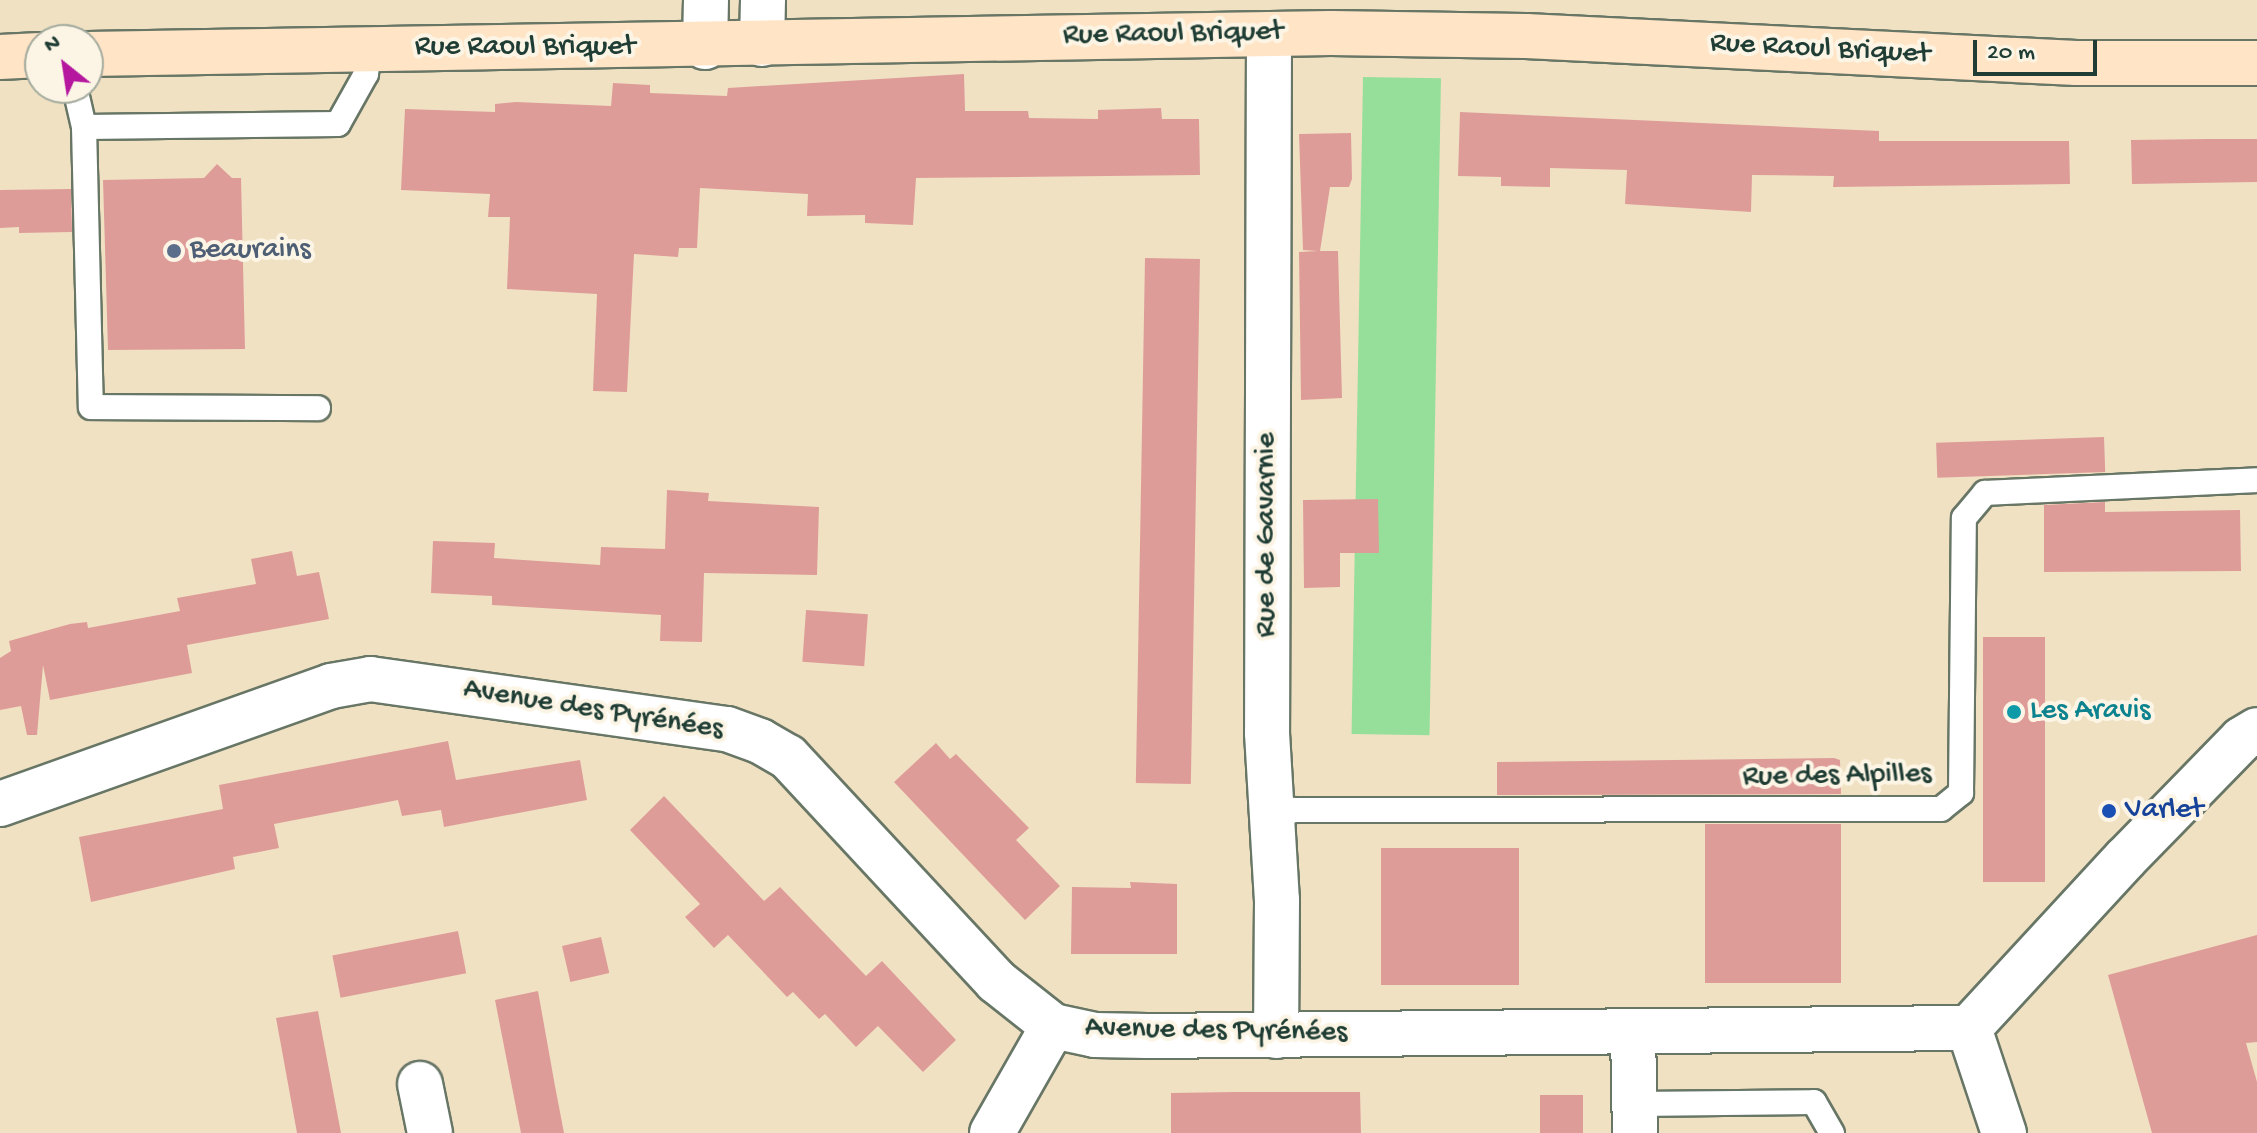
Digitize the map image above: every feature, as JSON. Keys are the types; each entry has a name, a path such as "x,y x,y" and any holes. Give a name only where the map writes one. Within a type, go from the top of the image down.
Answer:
{"main road":[{"name":"Rue Raoul Briquet","path":"104,54 705,47 1431,33 2076,63 2257,63"},
{"path":"0,57 24,56"}],"street":[{"path":"705,47 706,0"},
{"path":"762,44 763,0"},
{"name":"Rue de Gavarnie","path":"1269,34 1267,733 1275,820 1276,1036"},
{"name":"Avenue des Pyrénées","path":"0,804 331,686 370,679 727,729 788,757 996,981 1053,1026 1095,1035 1276,1036 1969,1028"},
{"path":"2004,1133 1969,1028 2126,858 2242,739 2257,730"},
{"path":"992,1133 1053,1026"},
{"path":"1633,1032 1635,1118"},
{"path":"420,1084 430,1133"}],"lane":[{"path":"84,127 338,124 366,74 369,49"},
{"path":"79,104 84,127 91,407 318,408"},
{"name":"Rue des Alpilles","path":"1275,820 1292,810 1941,809 1961,793 1964,518 1985,493 2257,480"},
{"path":"1635,1118 1814,1102 1832,1133"}],"green space":[{"path":"1363,77 1441,78 1430,735 1352,734"}],"building":[{"path":"964,74 965,111 1028,111 1029,118 1098,119 1098,110 1161,108 1162,119 1199,119 1200,175 916,178 913,225 865,223 865,215 807,216 808,194 700,188 697,248 679,248 678,257 634,254 627,392 593,391 597,294 507,289 510,217 488,217 490,194 401,190 405,109 495,112 495,104 516,102 611,106 613,83 650,85 650,93 727,96 728,88"},
{"path":"1460,112 1879,131 1879,141 2069,141 2070,184 1833,187 1834,176 1752,175 1751,212 1625,204 1627,170 1550,168 1550,187 1501,186 1501,177 1458,176"},
{"path":"1351,133 1352,179 1349,187 1330,187 1320,251 1338,251 1342,398 1301,400 1299,252 1318,251 1303,250 1299,134"},
{"path":"2257,139 2257,182 2132,184 2131,140"},
{"name":"Beaurains","path":"217,164 232,178 241,178 245,349 108,350 103,180 204,178"},
{"path":"71,189 72,232 19,233 19,227 0,228 0,190"},
{"path":"1145,258 1200,259 1191,784 1136,783"},
{"path":"2104,437 2105,472 1937,478 1936,443"},
{"path":"667,490 709,493 708,501 819,507 817,575 704,573 702,642 660,641 661,615 492,605 492,596 431,593 433,541 495,543 494,558 600,565 601,547 665,549"},
{"path":"1378,499 1379,553 1340,553 1340,587 1304,588 1303,500"},
{"path":"2105,502 2105,512 2240,510 2241,571 2044,572 2044,505"},
{"path":"292,551 297,576 319,572 329,619 187,645 192,673 50,700 43,665 37,735 27,735 21,706 0,710 0,658 11,651 9,641 70,624 87,622 88,628 180,611 177,598 256,584 251,559"},
{"path":"806,610 868,614 864,666 802,662"},
{"name":"Les Aravis","path":"1983,637 2045,637 2045,882 1983,882"},
{"path":"448,741 456,780 580,760 587,800 444,827 441,810 402,816 398,800 274,824 279,848 233,857 235,869 91,902 79,837 223,809 219,785"},
{"path":"936,743 950,759 956,754 1029,828 1016,840 1060,886 1025,920 894,782"},
{"path":"1840,760 1841,794 1497,795 1497,762"},
{"path":"664,796 764,901 780,887 866,976 882,961 956,1040 923,1072 878,1026 856,1047 825,1014 819,1019 793,992 787,997 728,935 714,948 685,917 700,904 630,830"},
{"path":"1705,824 1841,824 1841,983 1705,983"},
{"path":"1381,848 1519,848 1519,985 1381,985"},
{"path":"1130,882 1177,884 1177,954 1071,954 1072,887 1131,888"},
{"path":"458,931 466,973 341,998 332,955"},
{"path":"2257,935 2257,1042 2246,1043 2257,1082 2257,1133 2152,1133 2108,975"},
{"path":"601,937 609,973 570,982 562,946"},
{"path":"538,991 564,1133 521,1133 495,1000"},
{"path":"318,1011 341,1133 297,1133 276,1018"},
{"path":"1360,1092 1361,1133 1171,1133 1171,1093"},
{"path":"1540,1095 1583,1095 1583,1133 1540,1133"}],"place":[{"name":"Beaurains","path":"174,251"},
{"name":"Les Aravis","path":"2014,712"},
{"name":"Varlet","path":"2109,811"}]}
